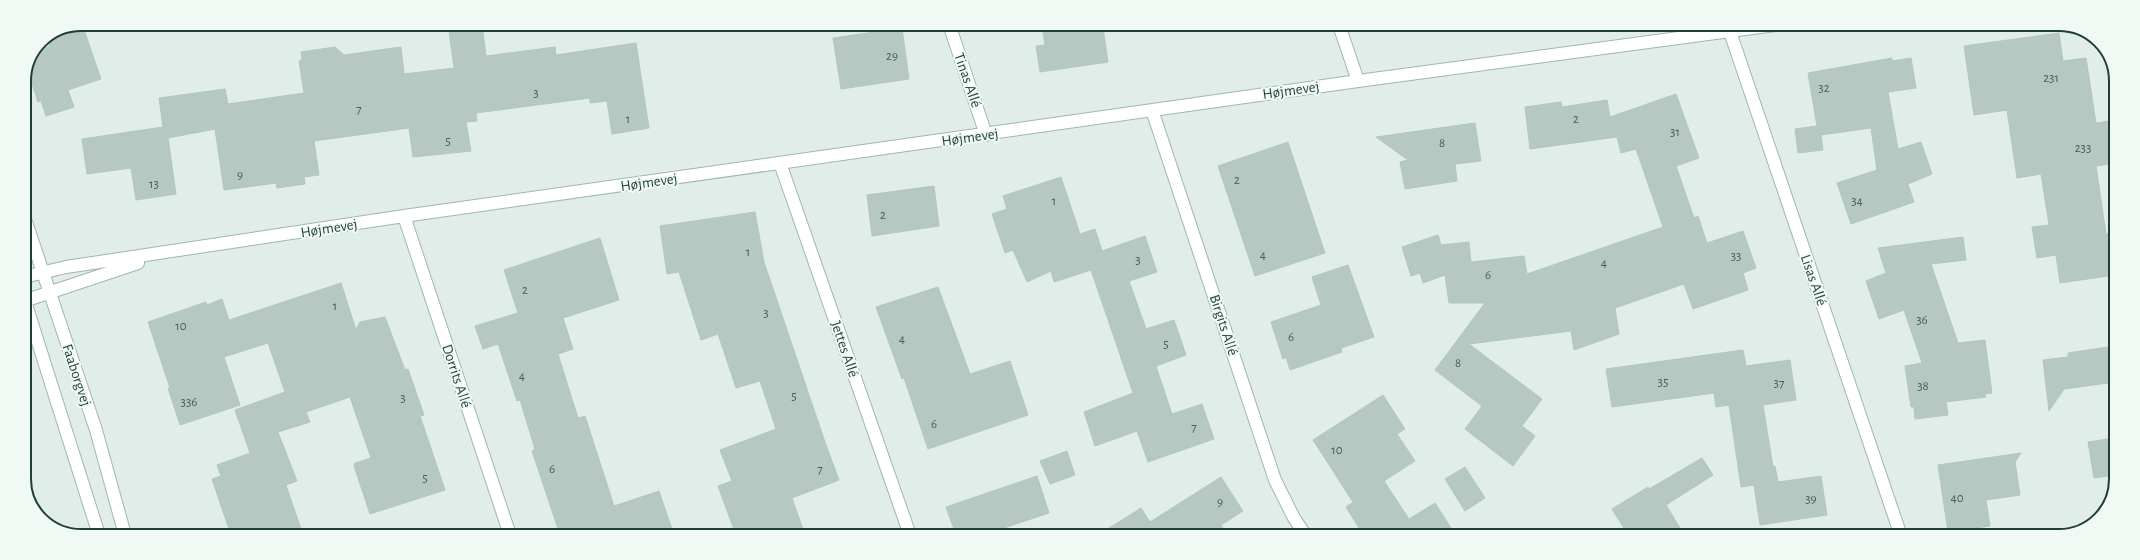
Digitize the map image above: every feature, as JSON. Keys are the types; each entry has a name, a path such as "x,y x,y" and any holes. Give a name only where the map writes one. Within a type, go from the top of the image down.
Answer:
{"street":[{"name":"Tinas Allé","path":"951,31 986,135"},
{"path":"1341,31 1358,81"},
{"name":"Højmevej","path":"31,275 44,271 404,216 986,135 1707,31"},
{"name":"Lisas Allé","path":"1729,31 1899,529"},
{"name":"Birgits Allé","path":"1152,110 1275,480 1294,518 1301,529"},
{"name":"Jettes Allé","path":"780,163 908,529"},
{"name":"Dorrits Allé","path":"404,216 508,529"},
{"name":"Faaborgvej","path":"31,235 96,430 123,529"},
{"name":"Højmevej","path":"31,298 166,253"},
{"name":"Faaborgvej","path":"31,319 97,529"}],"building":[{"path":"84,31 101,79 68,90 74,107 46,116 41,101 38,102 31,81 32,71 39,53 44,48 50,46 49,43 53,39 62,35 71,32"},
{"path":"449,31 483,31 486,56 555,47 556,55 636,43 649,128 612,134 607,101 590,103 590,98 476,113 477,121 466,122 471,151 413,157 409,128 314,141 319,175 304,177 305,184 277,188 276,183 224,190 215,129 168,138 176,194 136,200 131,168 87,174 82,139 163,127 159,98 225,89 228,104 304,93 299,61 302,60 301,52 335,47 344,55 401,47 404,74 454,68"},
{"path":"881,31 902,31 909,79 841,89 833,38"},
{"path":"1043,31 1103,31 1108,62 1040,72 1036,46 1045,45"},
{"path":"2059,33 2063,61 2086,58 2096,123 2109,121 2109,164 2096,166 2106,234 2109,233 2109,276 2060,283 2056,255 2037,258 2032,227 2049,225 2041,174 2017,178 2007,110 1974,115 1964,46"},
{"path":"1892,58 1892,61 1911,58 1916,88 1888,92 1898,149 1921,142 1932,174 1908,184 1914,202 1851,224 1837,183 1877,170 1871,128 1821,135 1823,150 1798,153 1795,129 1817,126 1808,73"},
{"path":"1676,94 1699,158 1676,166 1694,218 1698,216 1707,243 1743,231 1756,268 1743,273 1748,290 1693,309 1684,284 1615,308 1619,334 1574,350 1571,331 1469,344 1542,399 1522,426 1535,436 1513,466 1465,429 1482,406 1435,370 1485,303 1449,303 1445,275 1423,283 1420,273 1411,276 1402,247 1438,235 1441,245 1469,242 1471,262 1524,256 1527,274 1663,227 1636,149 1621,153 1617,137 1530,149 1525,107 1561,102 1562,107 1607,100 1610,117"},
{"path":"1475,123 1481,161 1455,164 1457,181 1405,189 1400,162 1408,160 1376,137"},
{"path":"1288,142 1325,253 1255,276 1218,166"},
{"path":"1061,177 1080,234 1095,229 1102,251 1145,236 1157,272 1129,281 1146,329 1174,320 1186,355 1156,366 1172,414 1202,404 1214,439 1148,462 1137,431 1095,446 1084,412 1133,393 1091,270 1054,282 1051,271 1027,282 1013,250 1005,253 992,214 1007,209 1003,196"},
{"path":"934,186 939,226 872,236 867,195"},
{"path":"755,212 764,262 839,480 792,498 803,529 734,529 718,486 732,481 720,450 776,429 760,381 736,388 718,334 701,340 679,272 667,274 660,226"},
{"path":"1963,237 1966,260 1931,264 1958,343 1985,340 1992,393 1985,394 1986,397 1946,402 1948,415 1915,419 1914,407 1911,407 1905,366 1922,363 1904,310 1879,319 1866,281 1886,273 1878,248"},
{"path":"600,238 619,300 563,318 573,349 558,354 578,418 585,416 614,506 659,491 672,529 558,529 532,451 535,449 520,400 517,401 498,344 483,349 475,326 518,313 504,270"},
{"path":"1348,265 1374,337 1341,348 1342,352 1290,370 1286,357 1283,359 1271,322 1321,305 1312,277"},
{"path":"341,283 356,330 360,322 385,317 405,370 408,369 424,415 420,416 445,490 370,514 354,466 355,463 371,458 350,397 306,412 310,422 278,432 297,481 286,485 301,529 229,529 212,479 221,476 217,465 250,453 235,410 285,392 268,343 224,357 240,405 180,425 168,388 170,388 148,322 206,302 207,305 222,299 229,320"},
{"path":"938,287 970,374 1010,361 1028,415 928,449 904,378 902,379 876,307"},
{"path":"2109,347 2109,383 2064,389 2049,411 2043,360 2068,357 2068,353"},
{"path":"1743,350 1746,366 1790,360 1796,400 1763,405 1773,467 1775,466 1778,482 1821,476 1827,515 1760,525 1754,485 1741,487 1729,405 1716,407 1714,393 1612,407 1606,369"},
{"path":"1383,395 1405,429 1397,434 1415,461 1384,481 1409,519 1435,503 1452,529 1360,529 1346,507 1353,502 1313,440"},
{"path":"2109,439 2109,476 2094,478 2088,442"},
{"path":"1067,451 1075,475 1050,484 1040,461"},
{"path":"2021,453 2015,462 2020,495 1986,500 1990,526 1969,529 1948,529 1938,465"},
{"path":"1702,458 1713,475 1666,505 1681,529 1625,529 1612,509 1648,487 1649,489"},
{"path":"1465,467 1485,498 1465,511 1445,479"},
{"path":"1037,476 1049,513 1001,529 954,529 946,507"},
{"path":"1221,477 1243,511 1221,525 1224,529 1108,529 1141,508 1150,522"}]}
